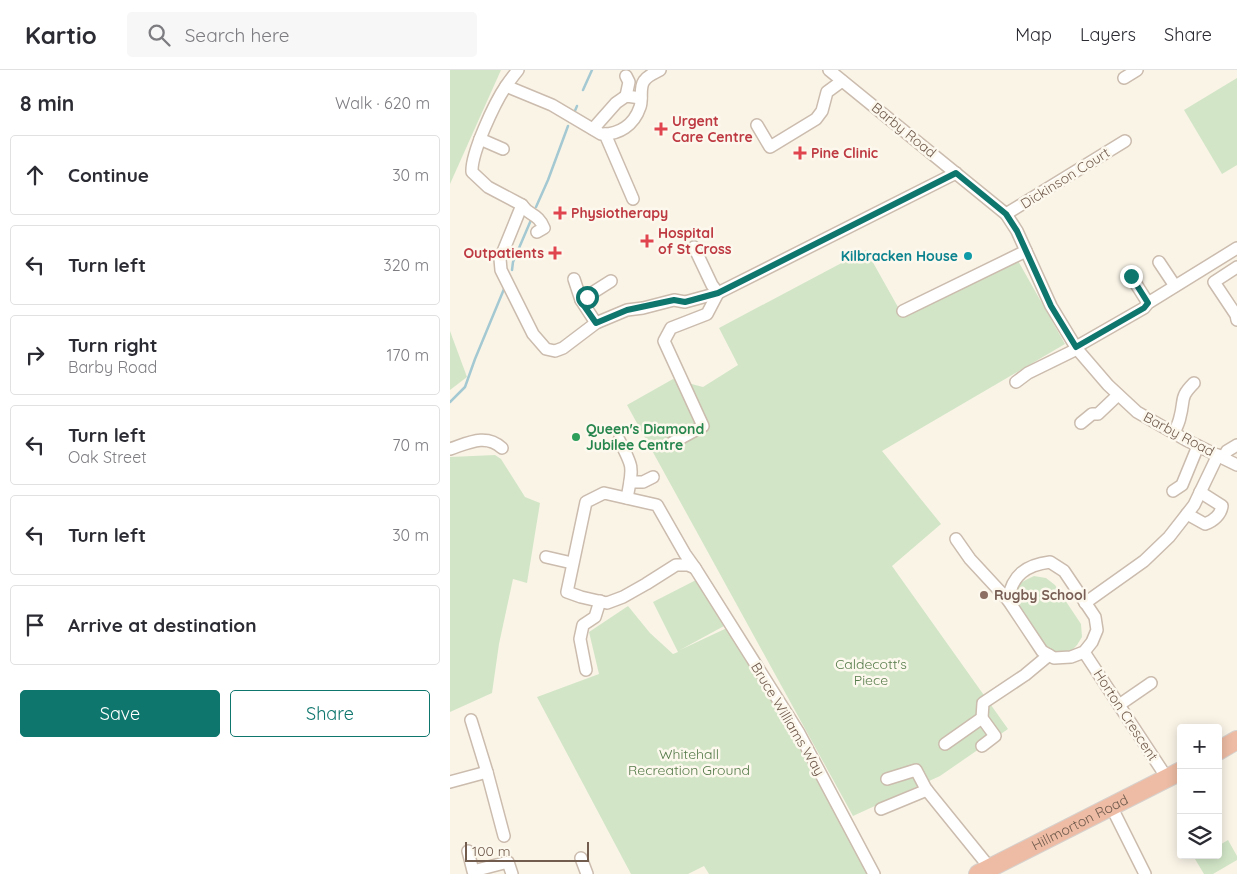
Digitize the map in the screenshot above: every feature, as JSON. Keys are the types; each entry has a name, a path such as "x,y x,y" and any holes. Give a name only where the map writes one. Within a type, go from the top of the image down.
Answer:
{"highway":[{"path":"1222,749 1237,740"},
{"name":"Hillmorton Road","path":"984,871 1174,775"}],"street":[{"path":"518,70 506,86 480,139 471,163 472,172 488,187 522,205 525,210 536,216 544,228 537,232"},
{"path":"506,86 552,105 592,129 605,134 620,132 628,126 640,107 643,82 647,77 660,70"},
{"name":"Barby Road","path":"828,70 1006,214 1017,231 1051,306 1076,348 1118,395 1137,412 1237,465"},
{"path":"1124,78 1137,70"},
{"path":"626,76 629,82 626,96"},
{"path":"757,125 770,147 816,118 822,111 828,92 842,81"},
{"path":"592,129 616,103 626,96 642,98"},
{"path":"605,134 633,199"},
{"path":"480,139 503,149"},
{"name":"Dickinson Court","path":"1006,214 1124,141"},
{"path":"522,205 500,259 501,270 505,282 533,334 546,348 554,351 563,348 596,323 627,310 674,300 685,302 718,293 956,173"},
{"path":"694,247 712,285 718,293"},
{"path":"1016,382 1028,373 1076,348 1144,308 1148,303 1237,248"},
{"path":"903,311 1026,251"},
{"path":"1160,262 1175,286"},
{"path":"1237,267 1214,282 1236,315 1237,320"},
{"path":"1131,276 1148,303"},
{"path":"574,279 580,300 596,323"},
{"path":"580,300 611,280"},
{"path":"670,444 703,426 664,341 671,328 707,314 718,293"},
{"path":"1174,433 1180,417 1185,392 1194,383"},
{"path":"1081,422 1092,414 1098,414 1118,395"},
{"path":"450,449 484,440 495,441 502,448"},
{"path":"619,440 632,464 627,498"},
{"path":"1173,491 1182,485 1198,446"},
{"path":"1085,603 1144,561 1168,537 1194,505 1220,456 1236,448"},
{"path":"630,482 643,482 653,477"},
{"path":"1187,514 1206,524 1210,523 1221,512 1222,506 1200,492"},
{"name":"Bruce Williams Way","path":"695,568 688,565 676,565 623,597 607,603 567,592 586,502 604,493 657,505 684,554 695,568 799,733 874,874"},
{"path":"956,538 970,559 1008,600 1042,651 1054,658 1070,658 1084,652 1092,642 1097,630 1095,617 1064,571 1050,562 1037,563 1025,570 1014,580 1008,600"},
{"path":"546,557 572,563"},
{"path":"586,670 580,639 583,625 595,617 600,601"},
{"name":"Horton Crescent","path":"1084,652 1119,705 1174,775"},
{"path":"982,746 995,736 982,718 983,703 1025,675 1049,655"},
{"path":"1119,705 1151,683"},
{"path":"945,744 982,718"},
{"path":"471,720 504,836"},
{"path":"888,779 916,770 927,790 984,871"},
{"path":"450,782 487,772"},
{"path":"881,809 927,790"},
{"path":"1111,806 1145,874"},
{"path":"468,851 473,871 508,862 512,874"},
{"path":"581,858 587,874"}],"green space":[{"path":"450,70 501,70 450,184"},
{"path":"1237,78 1237,165 1222,174 1184,110"},
{"name":"Caldecott's Piece","path":"866,250 903,316 1017,259 1065,344 882,451 941,524 892,566 1008,729 940,776 853,816 627,405 673,379 703,387 738,365 719,328"},
{"path":"450,331 467,377 450,390"},
{"path":"495,455 501,459 525,497 540,503 527,583 513,579 499,644 492,693 450,712 450,457"},
{"path":"1034,576 1046,578 1055,585 1081,624 1082,637 1068,654 1048,657 1012,612 1016,589"},
{"name":"Whitehall Recreation Ground","path":"698,579 724,626 680,650 729,627 796,737 870,874 709,874 704,866 688,874 631,874 537,697 599,674 589,632 628,606 650,633 673,654 678,652 653,602"},
{"path":"1228,840 1237,856 1237,860 1213,874 1204,874 1195,859 1222,859 1222,844"}],"waterway":[{"path":"583,90 592,70"},
{"path":"574,113 577,106"},
{"path":"536,207 568,126"},
{"path":"512,270 513,262 531,220"},
{"path":"450,402 465,387 504,289"}],"place":[{"name":"Urgent Care Centre","path":"661,129"},
{"name":"Pine Clinic","path":"800,153"},
{"name":"Physiotherapy","path":"560,213"},
{"name":"Hospital of St Cross","path":"647,241"},
{"name":"Outpatients","path":"555,253"},
{"name":"Kilbracken House","path":"968,256"},
{"name":"Queen's Diamond Jubilee Centre","path":"576,437"},
{"name":"Rugby School","path":"984,595"}],"route":[{"path":"587,297 580,300 596,323 627,310 674,300 685,302 718,293 956,173 1006,214 1017,231 1051,306 1076,347 1144,308 1148,303 1131,276"}]}
